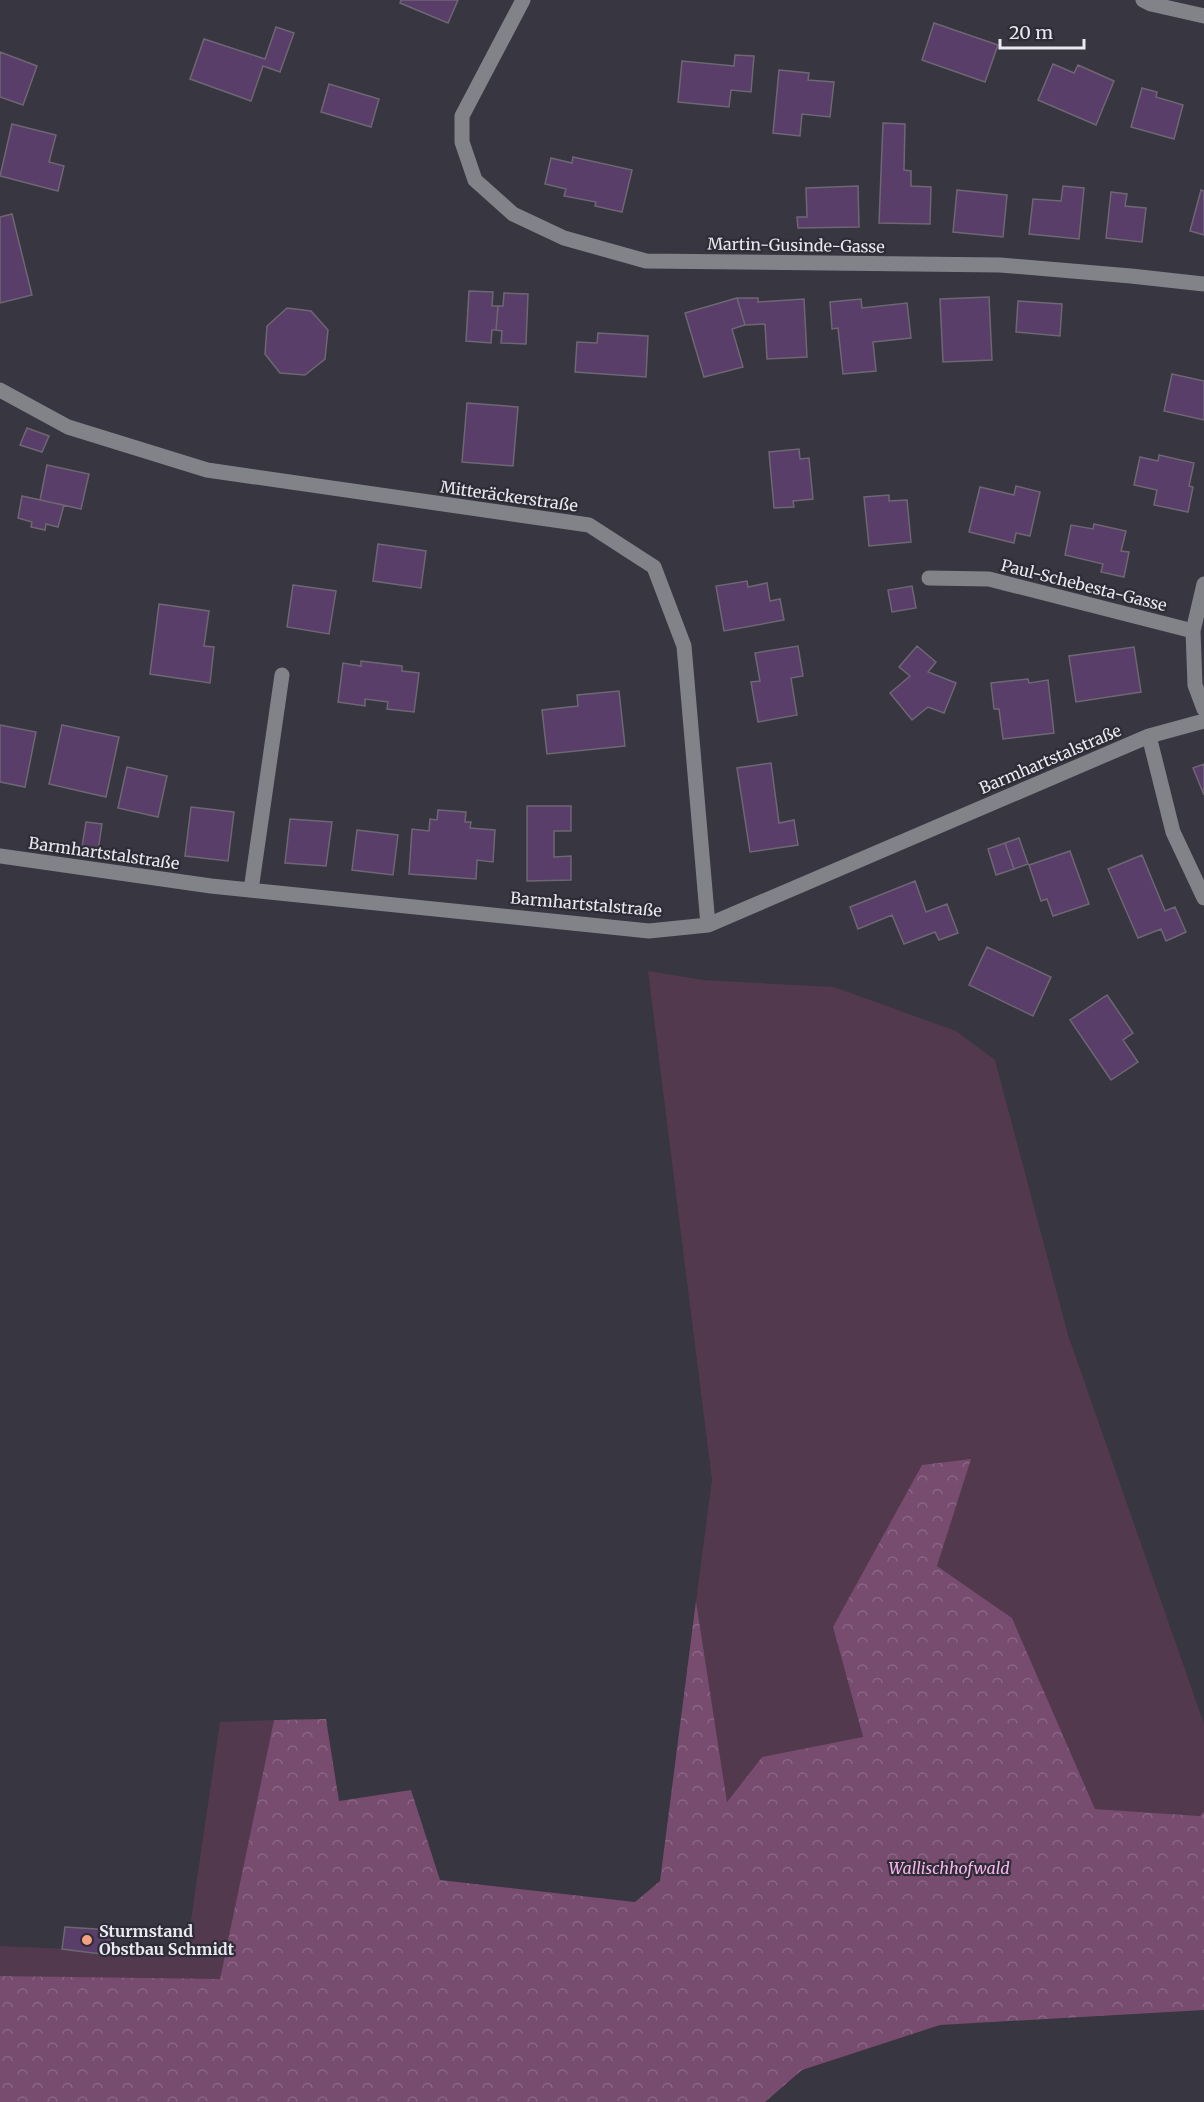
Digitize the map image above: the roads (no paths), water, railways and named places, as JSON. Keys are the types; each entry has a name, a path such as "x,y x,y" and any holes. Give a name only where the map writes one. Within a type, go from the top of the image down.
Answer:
{"street":[{"name":"Martin-Gusinde-Gasse","path":"523,0 462,116 462,142 475,180 513,214 564,238 646,261 1000,265 1204,284"},
{"path":"1143,0 1151,4 1204,15"},
{"name":"Mitteräckerstraße","path":"0,390 68,428 207,470 589,525 654,567 684,646 708,925"},
{"name":"Paul-Schebesta-Gasse","path":"929,578 989,579 1193,631"},
{"path":"1204,584 1193,631 1195,685 1204,710"},
{"path":"251,891 282,675"},
{"name":"Barmhartstalstraße","path":"0,856 251,891 649,931 708,925 1149,736 1204,721"},
{"path":"1149,736 1173,832 1204,898"}],"place":[{"name":"Sturmstand Obstbau Schmidt","path":"87,1940"}],"park label":[{"name":"Wallischhofwald","path":"949,1868"}]}
